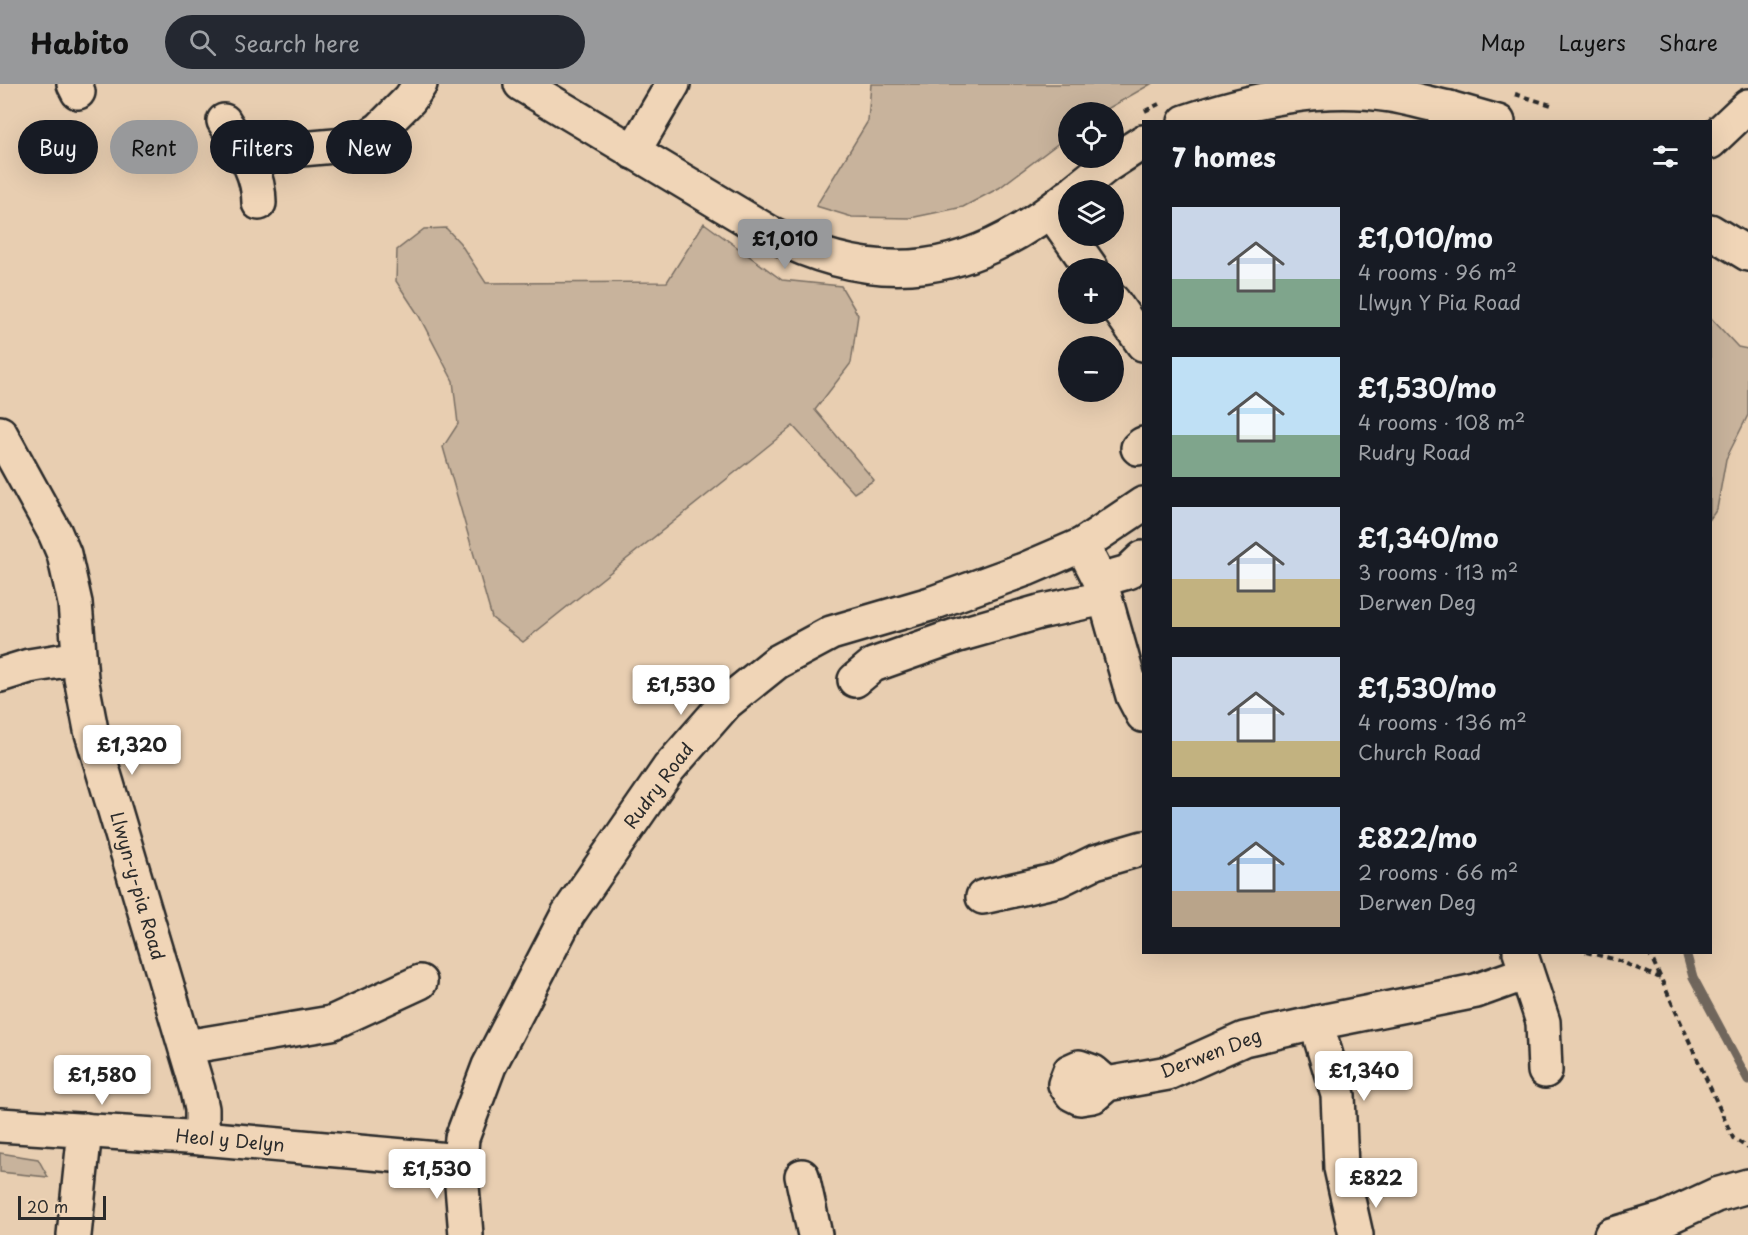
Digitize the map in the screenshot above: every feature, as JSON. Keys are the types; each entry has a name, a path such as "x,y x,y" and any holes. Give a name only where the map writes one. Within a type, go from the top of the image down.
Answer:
{"street":[{"path":"314,148 357,144 380,129 410,99 420,84"},
{"path":"521,84 802,250 865,267 904,268 953,261 1015,235 1058,205"},
{"path":"633,152 673,84"},
{"path":"1191,120 1228,108 1303,93 1350,91 1389,94 1447,115 1483,120"},
{"path":"1712,140 1748,106"},
{"path":"1088,180 1142,143"},
{"path":"255,174 259,185 260,203"},
{"path":"1712,232 1748,254"},
{"path":"1124,317 1142,343"},
{"name":"Llwyn-y-pia Road","path":"0,433 55,533 64,554 75,603 79,658 91,730 186,1047 202,1109 202,1138"},
{"name":"Rudry Road","path":"466,1235 460,1161 462,1137 489,1066 568,914 669,768 726,704 777,662 831,633 930,604 1026,569 1082,545 1142,505"},
{"path":"1082,545 1102,589 1133,696 1142,714"},
{"path":"855,680 873,665 955,636 1039,612 1102,589 1128,573 1142,559"},
{"path":"0,675 29,666 79,658"},
{"path":"983,897 1058,880 1095,862 1142,848"},
{"path":"1523,963 1543,1022 1545,1071"},
{"name":"Derwen Deg","path":"1107,1084 1168,1073 1244,1039 1265,1033 1367,1011 1476,992 1523,963"},
{"path":"186,1047 331,1023 420,982"},
{"path":"1316,1023 1338,1095 1341,1168 1356,1235"},
{"name":"Heol y Delyn","path":"0,1125 202,1138 460,1161"},
{"path":"74,1235 85,1130"},
{"path":"802,1176 815,1235"},
{"path":"1611,1235 1664,1219 1716,1195 1748,1186"}],"path":[{"path":"1594,954 1617,960 1661,979"},
{"path":"1650,954 1733,1138 1748,1148"}],"shaded area":[{"path":"871,84 1151,84 1120,102 1058,102 1058,144 999,188 963,207 910,218 852,217 816,206 868,121"},
{"path":"704,223 782,280 841,286 858,315 851,363 815,410 874,480 854,493 793,426 523,642 492,618 443,447 458,424 453,381 419,316 396,281 397,250 424,229 446,228 460,243 486,283 667,282"},
{"path":"1712,319 1738,347 1748,349 1748,415 1726,459 1717,509 1712,516"},
{"path":"0,1153 38,1159 48,1177 0,1172"}],"waterway":[{"path":"1687,954 1693,977 1748,1080"}]}
